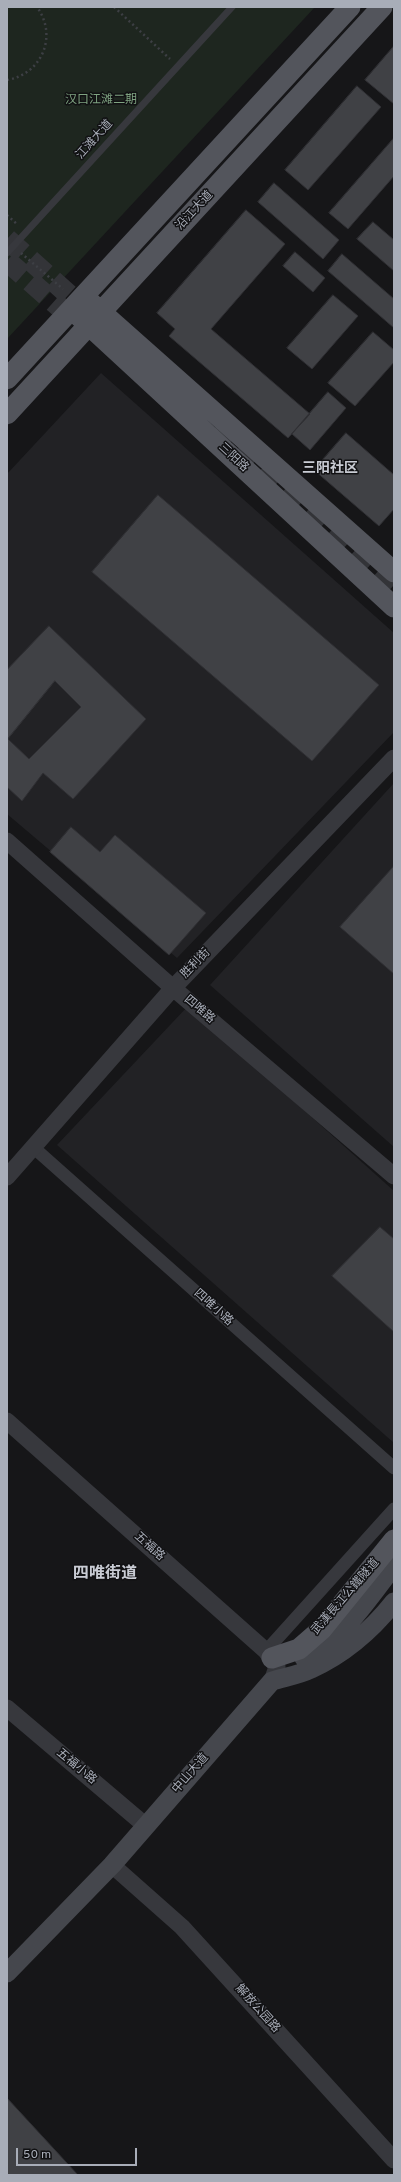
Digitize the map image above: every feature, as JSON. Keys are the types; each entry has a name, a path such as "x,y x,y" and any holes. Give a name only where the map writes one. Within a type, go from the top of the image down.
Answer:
{"main road":[{"name":"沿江大道","path":"7,379 350,7"},
{"name":"沿江大道","path":"7,414 382,7"},
{"name":"三阳路","path":"77,303 394,572"},
{"name":"三阳路","path":"95,319 394,607"},
{"name":"武漢長江公鐵隧道","path":"272,1664 299,1649 322,1629 394,1540"},
{"name":"中山大道","path":"9,1968 112,1865 146,1826 272,1664 318,1652 343,1630 394,1566"},
{"path":"272,1664 310,1670 346,1648 366,1633 394,1602"}],"street":[{"name":"胜利街","path":"7,1177 173,988 394,758"},
{"name":"四唯路","path":"7,841 173,988 394,1176"},
{"name":"四唯小路","path":"33,1148 394,1468"},
{"name":"五福路","path":"7,1421 272,1664"},
{"name":"中山大道","path":"272,1664 394,1509"},
{"name":"五福小路","path":"7,1708 146,1826"},
{"name":"解放公园路","path":"112,1865 182,1927 394,2160"}],"lane":[{"name":"江滩大道","path":"7,253 232,7"}],"path":[{"path":"7,80 23,75 32,69 44,52 47,32 45,22 37,7"},
{"path":"114,7 177,67"},
{"path":"13,246 63,290"}],"shaded area":[{"path":"101,373 394,633 394,732 177,958 7,814 7,474"},
{"path":"394,783 394,1147 210,985"},
{"path":"188,1006 394,1191 394,1443 57,1145"}],"green space":[{"name":"汉口江滩二期","path":"7,7 315,7 7,339"}],"building":[{"path":"394,46 394,104 365,80"},
{"path":"357,86 381,107 308,190 285,170"},
{"path":"394,138 394,176 348,229 329,213"},
{"path":"274,183 339,240 323,259 258,202"},
{"path":"246,210 285,244 211,329 310,414 288,438 169,336 175,329 157,313"},
{"path":"373,222 394,240 394,271 357,239"},
{"path":"295,252 325,278 313,292 283,266"},
{"path":"342,254 394,299 394,328 328,271"},
{"path":"333,295 358,316 312,369 287,348"},
{"path":"373,332 394,350 394,362 355,406 328,383"},
{"path":"328,392 346,408 310,450 292,434"},
{"path":"346,433 394,475 394,509 379,526 314,470"},
{"path":"158,495 379,685 312,761 92,572"},
{"path":"49,626 146,719 73,799 43,773 22,801 7,787 7,670","holes":["55,681 81,707 29,759 8,739"]},
{"path":"71,827 100,852 115,835 206,913 169,955 50,852"},
{"path":"394,866 394,974 340,927"},
{"path":"380,1227 394,1239 394,1332 332,1276"},
{"path":"7,2098 78,2175 7,2175"}],"tunnel":[{"path":"7,239 90,314"},
{"path":"7,261 80,325"},
{"path":"215,428 394,590"}],"district":[{"name":"三阳社区","path":"330,469"},
{"name":"四唯街道","path":"105,1575"}]}
